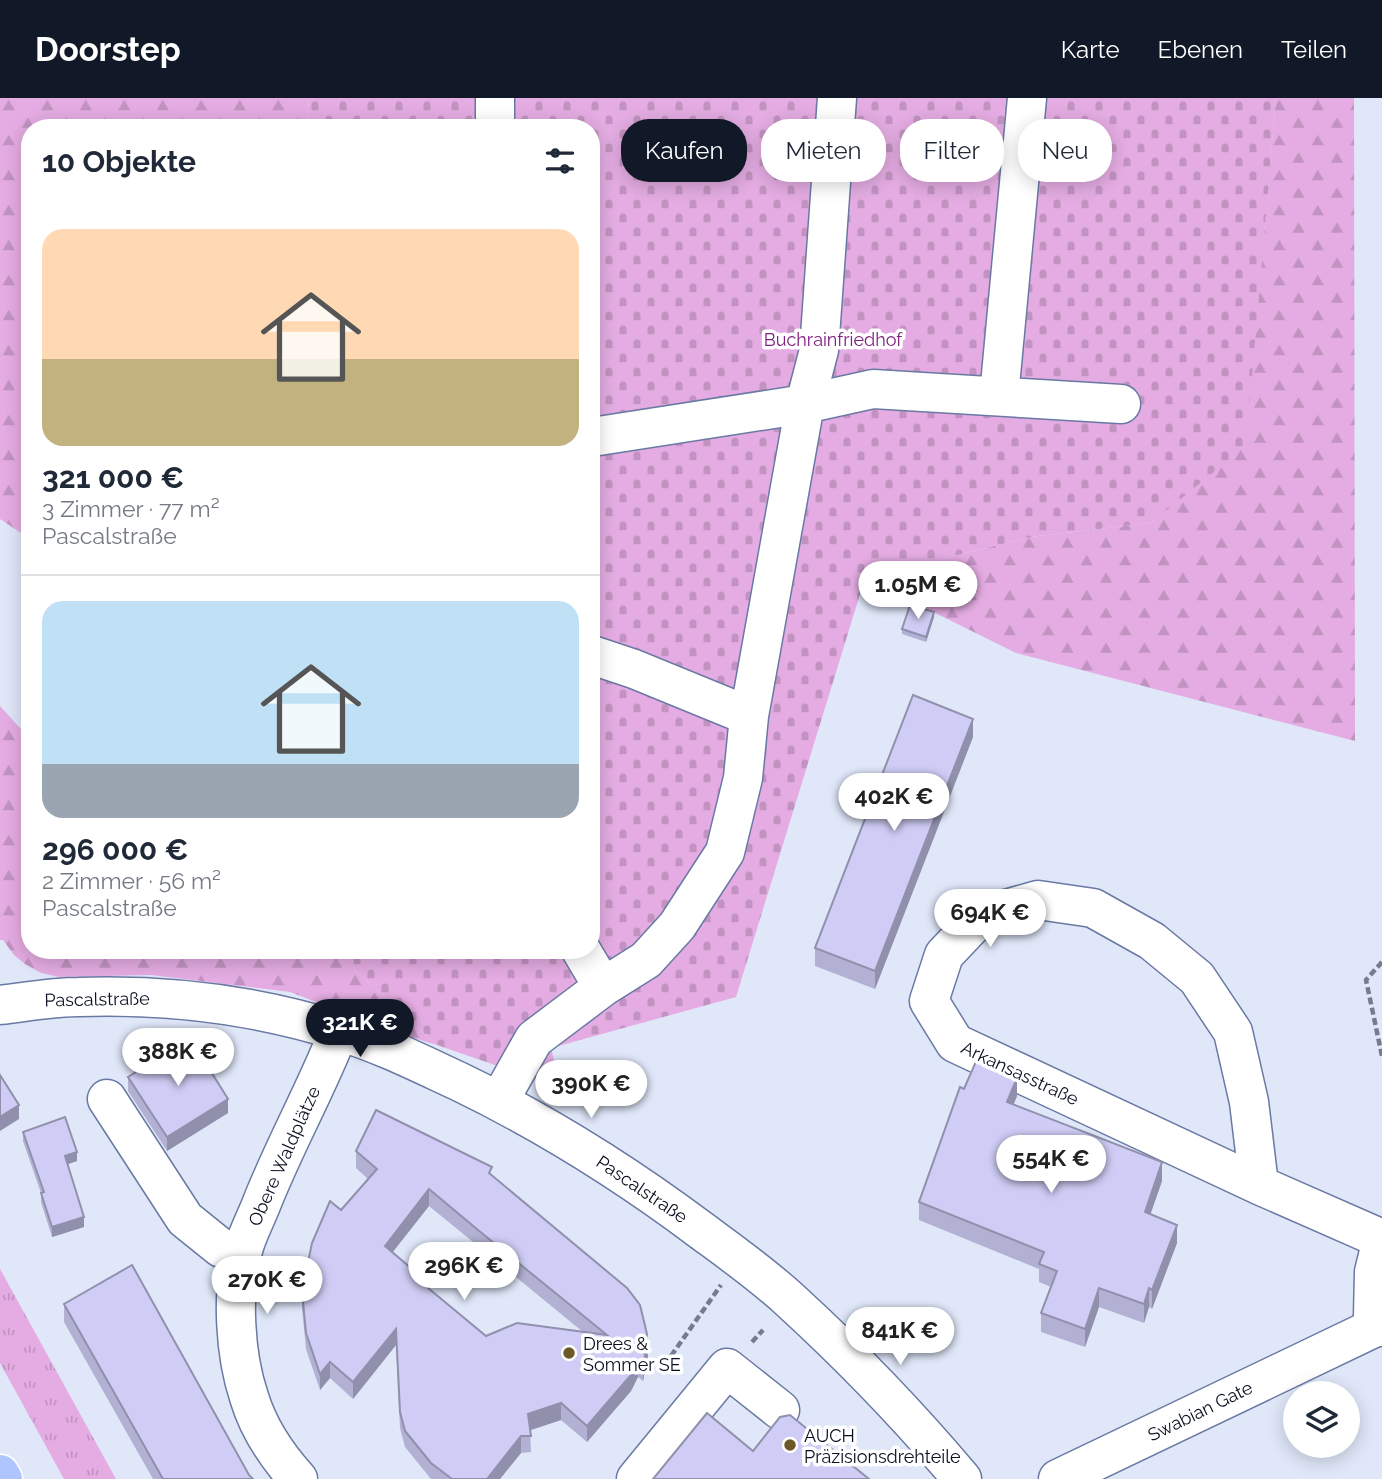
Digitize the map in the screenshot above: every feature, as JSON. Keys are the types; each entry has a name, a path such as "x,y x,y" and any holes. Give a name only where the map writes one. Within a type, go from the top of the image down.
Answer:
{"highway":[{"path":"0,1474 3,1479"}],"street":[{"path":"495,98 495,119"},
{"path":"499,1101 534,1039 603,987 646,960 677,926 725,852 743,778 748,716 806,404 819,349 838,98"},
{"path":"999,397 1027,98"},
{"path":"600,436 806,404 873,389 1121,404"},
{"path":"600,658 748,716"},
{"name":"Arkansasstraße","path":"1259,1185 1249,1102 1233,1032 1197,978 1152,942 1093,908 1038,900 981,916 944,955 929,1001 955,1043 1259,1185 1382,1239"},
{"path":"586,959 603,987"},
{"name":"Pascalstraße","path":"0,1005 76,997 150,997 225,1005 339,1031 395,1051 499,1101 566,1139 658,1198 742,1260 790,1300 894,1403 962,1479"},
{"name":"Obere Waldplätze","path":"298,1479 268,1440 249,1398 237,1333 236,1296 243,1251 275,1170 322,1073 339,1031"},
{"path":"107,1099 185,1219 221,1248 243,1251"},
{"path":"1381,1326 1373,1316 1374,1272 1382,1239"},
{"name":"Swabian Gate","path":"1058,1479 1381,1326"},
{"path":"636,1479 727,1368 780,1410"}],"path":[{"path":"1382,962 1366,980 1382,1056"},
{"path":"659,1373 714,1293 742,1260"}],"green space":[{"path":"0,98 309,98 307,119 21,119 21,533 0,519"},
{"name":"Buchrainfriedhof","path":"309,98 1276,98 1246,446 1151,523 1030,537 865,578 736,997 551,1048 561,1088 437,1045 355,970 352,959 600,959 600,119 307,119"},
{"path":"1276,98 1354,98 1355,741 1016,653 865,578 1030,537 1151,523 1245,446"},
{"path":"0,706 21,729 21,959 352,959 355,970 437,1045 397,1033 290,992 151,975 59,977 41,973 25,964 0,940"},
{"path":"0,1269 116,1479 64,1479 0,1363"}],"building":[{"path":"910,605 934,612 926,637 902,629"},
{"path":"913,695 973,719 875,971 815,948"},
{"path":"190,1038 228,1099 167,1137 128,1077"},
{"path":"977,1059 1017,1078 1007,1102 1162,1162 1145,1212 1177,1225 1144,1304 1099,1288 1085,1329 1041,1313 1057,1271 1039,1264 1044,1252 919,1202 960,1087 964,1089"},
{"path":"0,1075 19,1105 0,1117"},
{"path":"376,1110 492,1167 489,1173 627,1288 640,1305 647,1334 643,1364 638,1361 631,1375 587,1426 561,1403 528,1414 531,1436 521,1436 487,1479 452,1479 431,1463 405,1431 400,1412 396,1329 353,1382 330,1362 320,1374 306,1333 302,1291 312,1243 330,1201 341,1210 377,1169 356,1151","holes":["429,1189 607,1335 517,1323 486,1336 428,1288 431,1285 385,1246"]},
{"path":"65,1117 77,1152 65,1156 84,1217 52,1227 41,1193 44,1192 23,1132"},
{"path":"132,1265 253,1479 163,1479 64,1304"},
{"path":"707,1413 753,1451 780,1417 790,1415 869,1479 653,1479"}],"place":[{"name":"Drees & Sommer SE","path":"569,1353"},
{"name":"AUCH Präzisionsdrehteile","path":"790,1445"}]}
